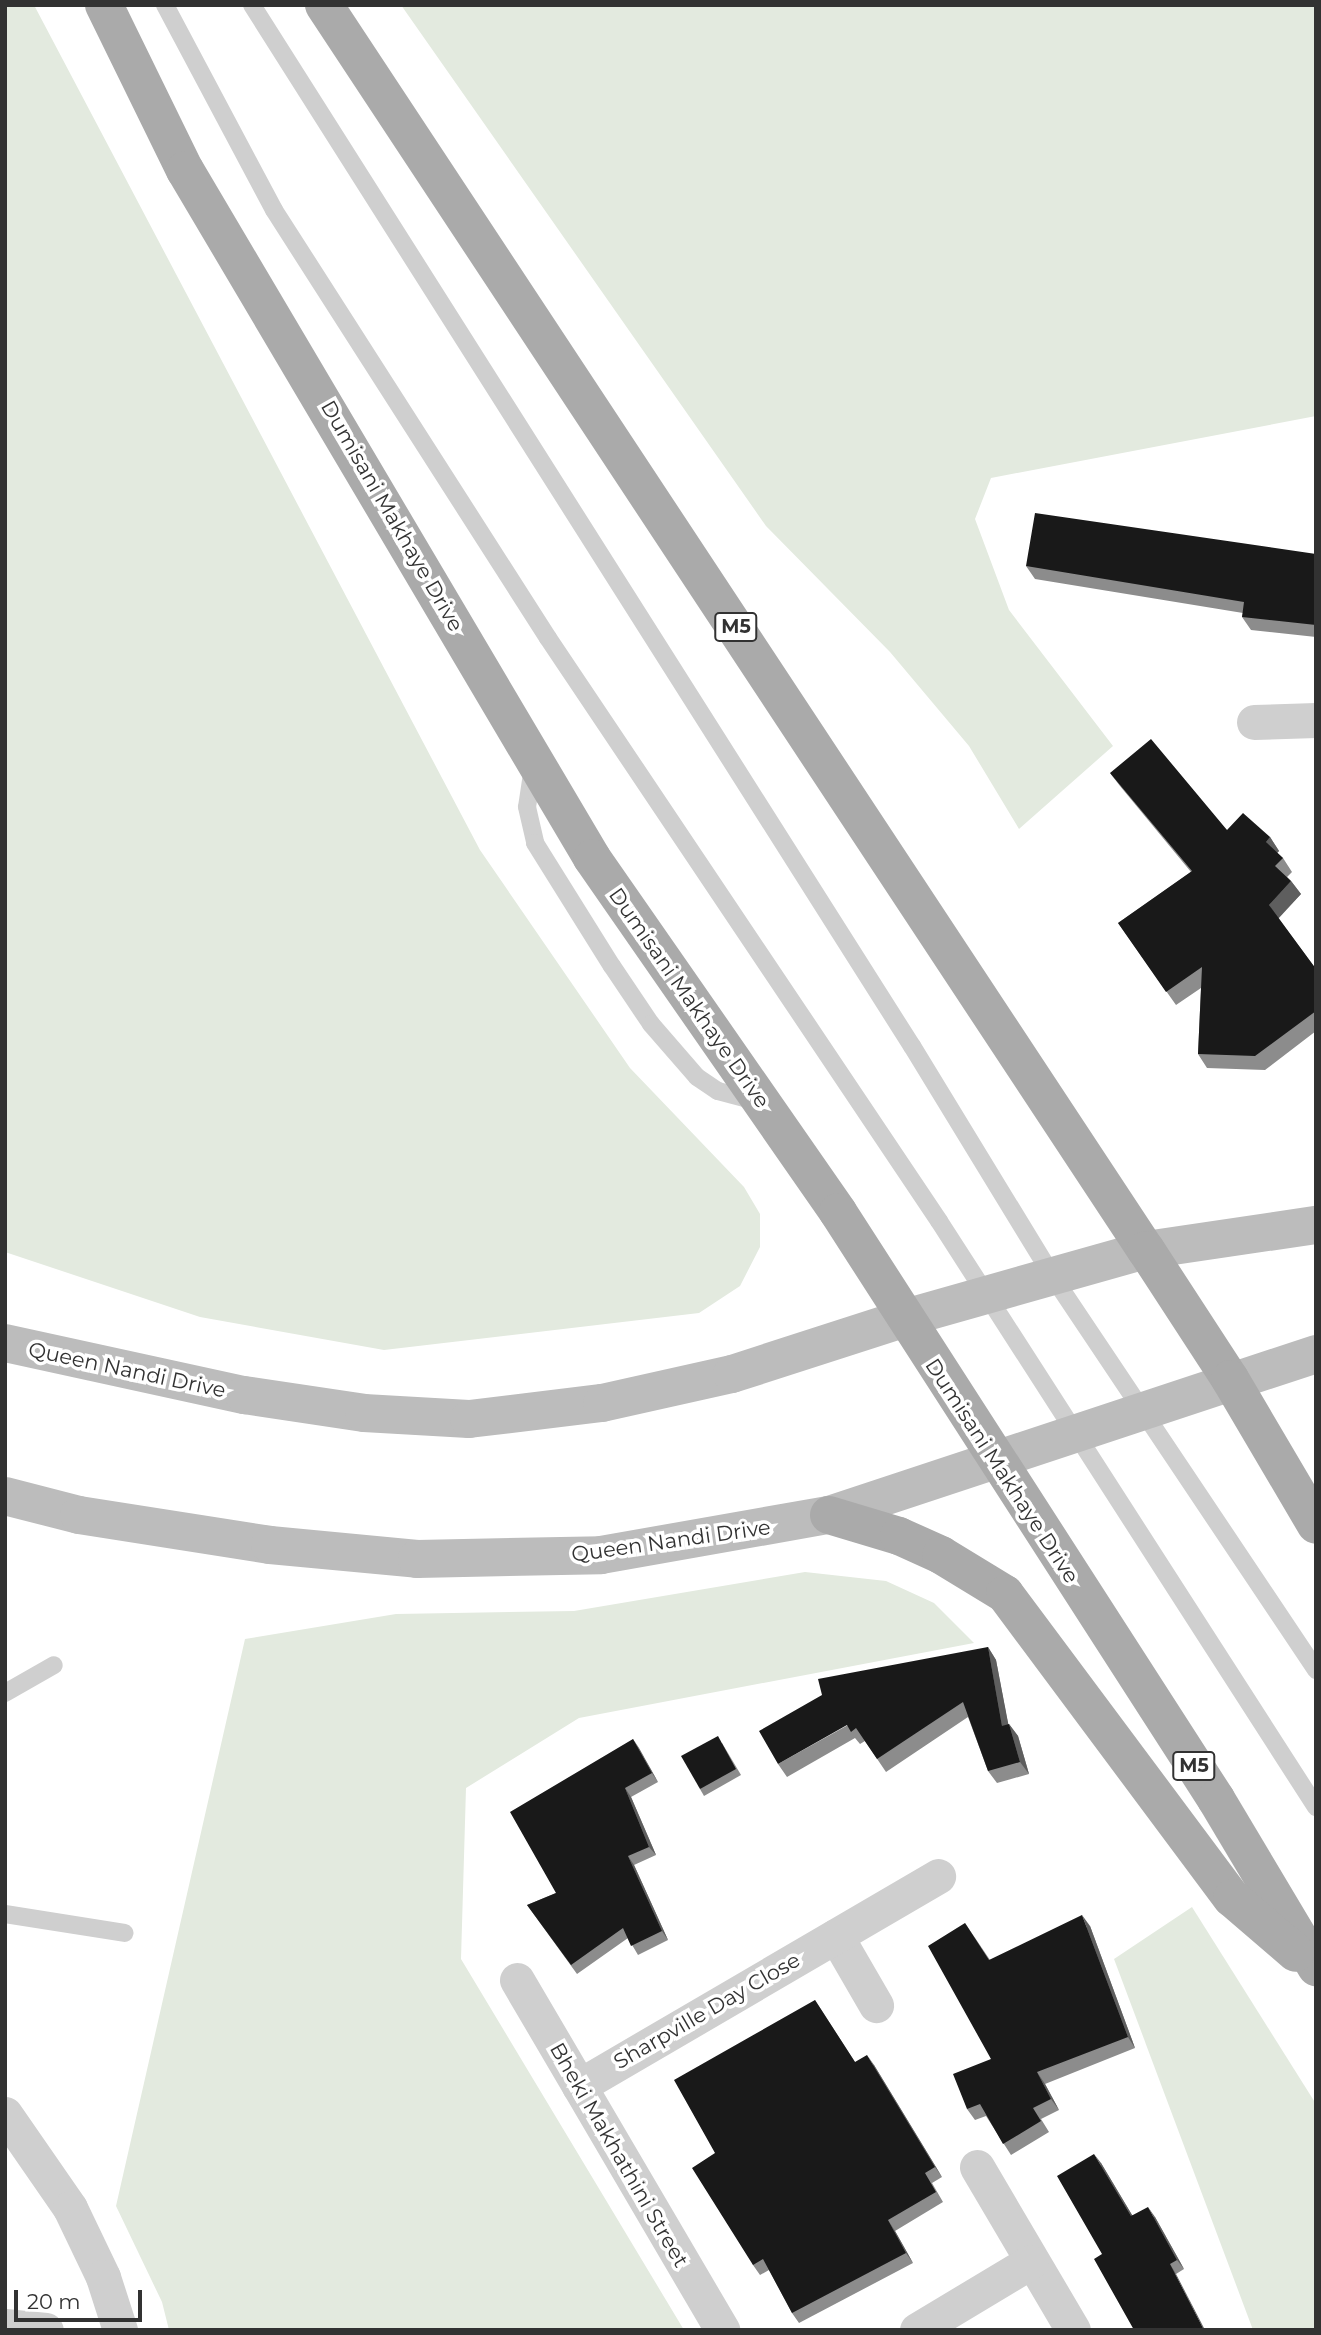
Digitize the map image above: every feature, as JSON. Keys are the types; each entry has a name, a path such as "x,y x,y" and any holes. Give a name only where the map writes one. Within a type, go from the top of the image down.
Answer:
{"main road":[{"name":"Dumisani Makhaye Drive","path":"104,5 185,170 592,858 762,1103 905,1318 993,1458 1216,1799 1316,1969"},
{"name":"M5","path":"324,5 1146,1250 1230,1379 1316,1525"},
{"name":"Queen Nandi Drive","path":"5,1343 244,1395 364,1413 469,1419 602,1403 732,1374 905,1318 1146,1250 1316,1224"},
{"name":"Queen Nandi Drive","path":"5,1496 79,1516 215,1536 417,1559 601,1555 829,1515 1230,1379 1316,1354"},
{"path":"829,1515 899,1536 941,1555 1005,1594 1232,1898 1316,1969"}],"street":[{"path":"1254,722 1316,720"},
{"name":"Sharpville Day Close","path":"579,2086 938,1876"},
{"path":"835,1936 876,2005"},
{"name":"Bheki Makhathini Street","path":"517,1980 722,2330"},
{"path":"5,2114 70,2208 103,2277 120,2330"},
{"path":"977,2167 1030,2262 1073,2330"},
{"path":"917,2330 1030,2262"},
{"path":"5,2326 46,2330"}],"lane":[{"path":"165,5 274,210 563,660 986,1294 1316,1807"},
{"path":"252,5 933,1080 1052,1277 1143,1408 1316,1670"},
{"path":"5,1693 54,1665"},
{"path":"5,1914 125,1933"}],"shaded area":[{"path":"5,5 34,5 480,850 630,1068 744,1187 760,1214 760,1247 740,1286 699,1313 384,1350 200,1317 5,1252"},
{"path":"401,5 1316,5 1316,416 991,478 975,519 1009,610 1113,746 1019,829 969,746 890,652 766,526"},
{"path":"805,1572 886,1581 934,1603 974,1643 579,1718 466,1788 461,1959 684,2330 169,2330 162,2302 116,2206 245,1639 396,1614 574,1611"},
{"path":"1192,1907 1316,2104 1316,2330 1253,2330 1114,1959"}],"building":[{"path":"1035,513 1316,554 1316,625 1242,617 1244,602 1026,566"},
{"path":"1151,739 1227,830 1243,813 1270,837 1266,842 1283,858 1275,866 1291,881 1269,905 1316,969 1316,1011 1255,1056 1198,1054 1202,967 1166,992 1118,923 1192,871 1110,773"},
{"path":"988,1647 1002,1726 1009,1724 1020,1762 988,1771 963,1702 877,1759 856,1728 851,1732 847,1725 778,1764 759,1731 822,1695 818,1679"},
{"path":"718,1736 736,1769 700,1789 681,1756"},
{"path":"633,1739 652,1773 625,1788 649,1847 628,1856 662,1931 631,1946 623,1928 571,1965 527,1905 556,1893 510,1812"},
{"path":"1082,1915 1128,2037 1037,2072 1051,2099 1033,2108 1041,2121 1003,2144 980,2104 967,2109 953,2074 991,2059 928,1946 965,1923 989,1960"},
{"path":"815,2000 855,2062 867,2055 935,2167 925,2173 936,2192 888,2220 906,2253 792,2313 763,2259 753,2265 692,2168 715,2153 674,2080"},
{"path":"1094,2154 1131,2216 1148,2207 1177,2260 1170,2264 1204,2330 1134,2330 1094,2259 1102,2254 1057,2176"}]}
